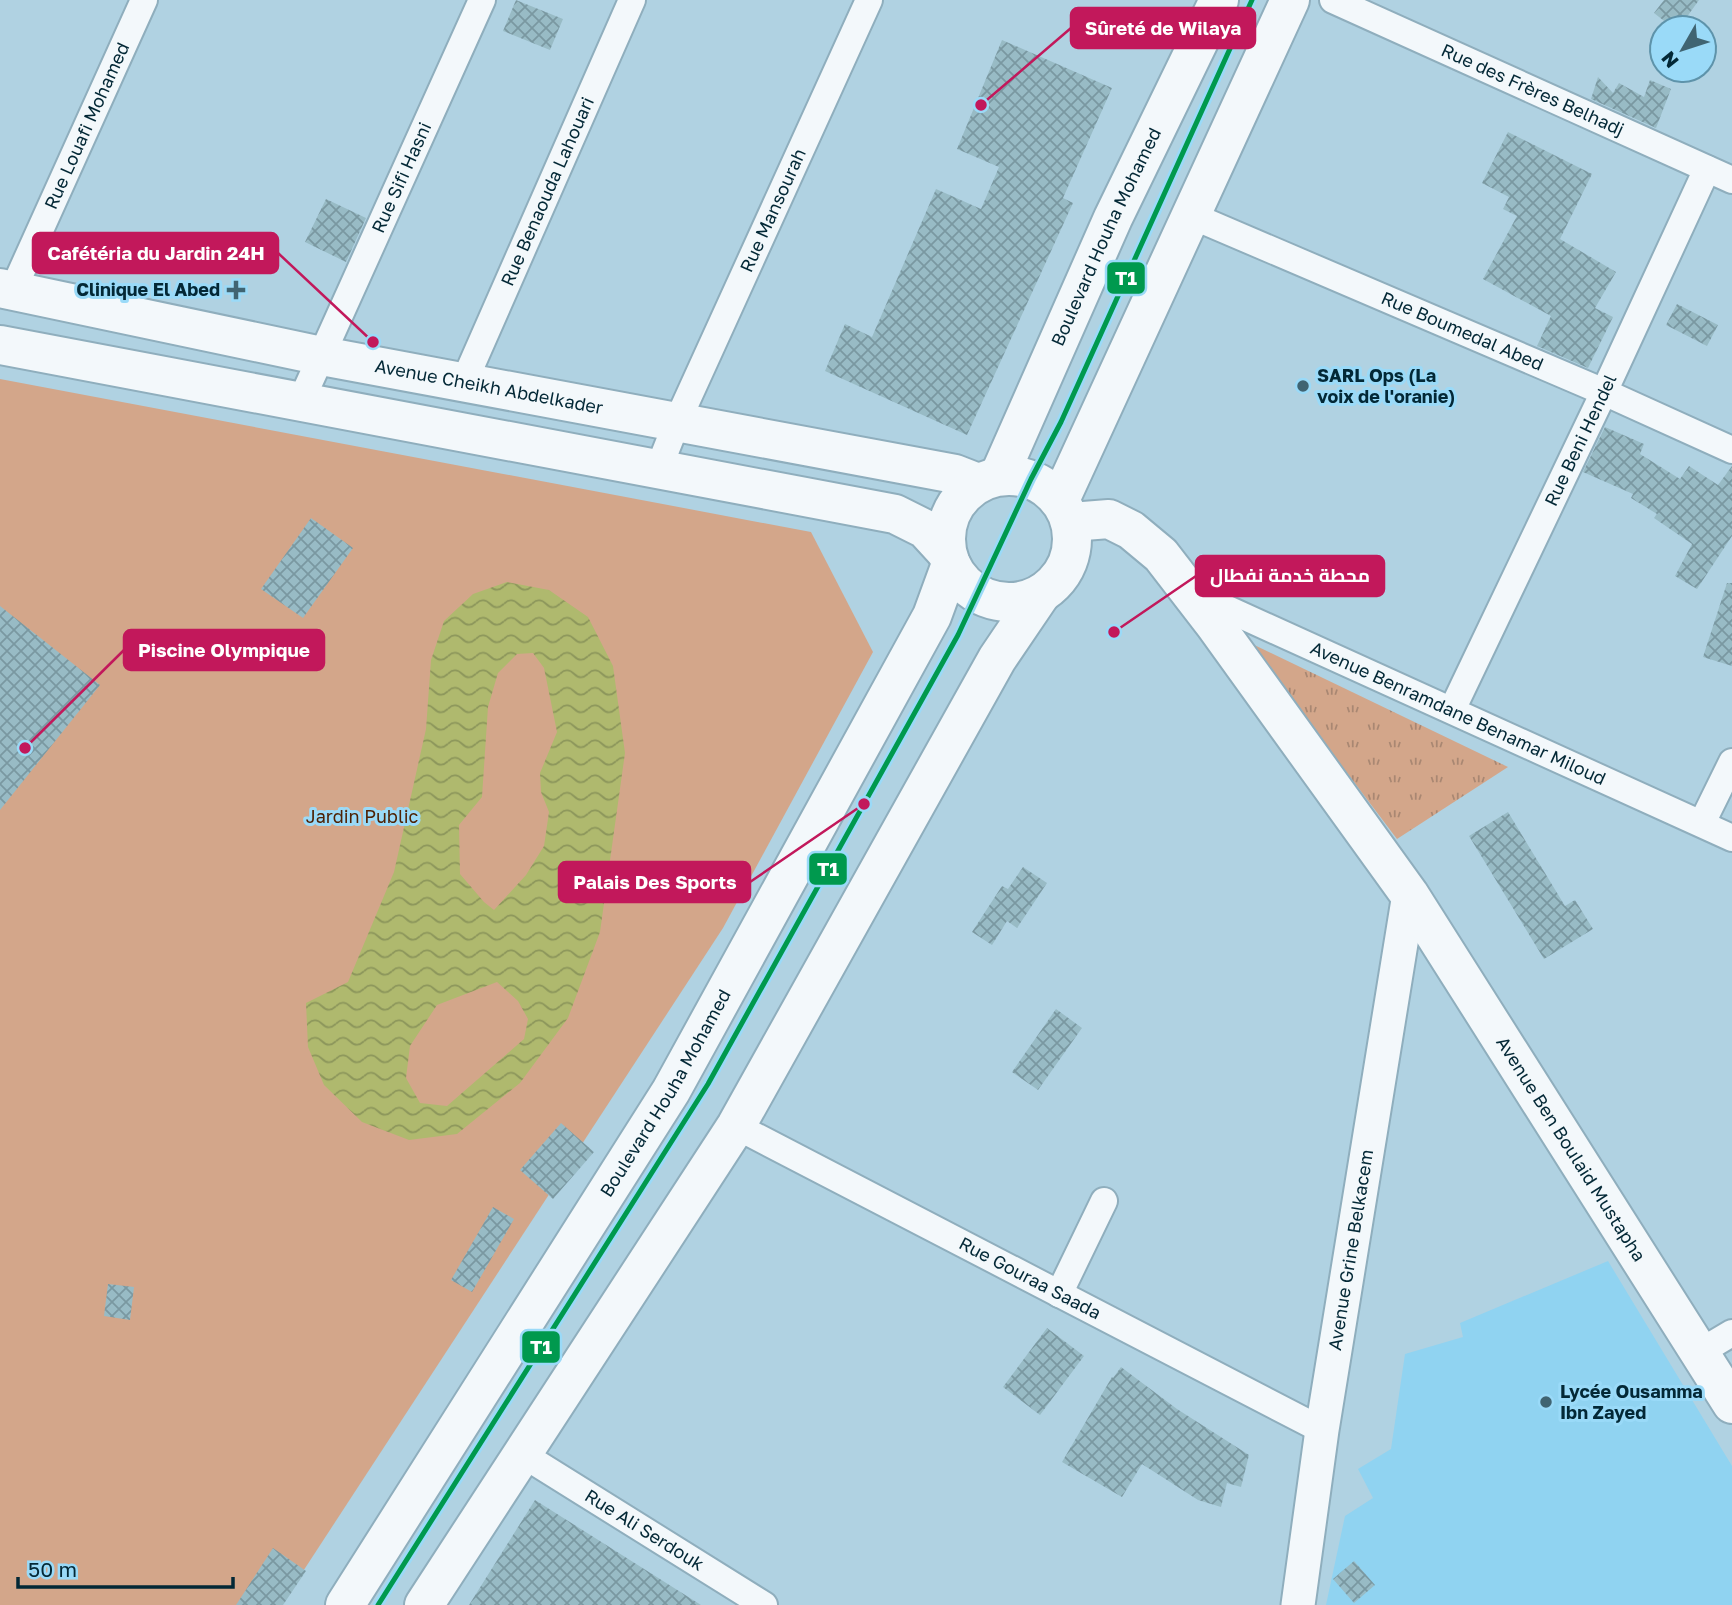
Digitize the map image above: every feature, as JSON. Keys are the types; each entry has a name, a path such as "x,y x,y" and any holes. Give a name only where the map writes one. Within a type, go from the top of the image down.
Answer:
{"main road":[{"name":"Boulevard Houha Mohamed","path":"988,480 1219,0"},
{"path":"1065,511 1190,215 1290,0"},
{"name":"Avenue Cheikh Abdelkader","path":"6,289 322,356 988,480"},
{"path":"0,345 895,514 925,529 949,558 966,586 992,601 1012,603 1041,594"},
{"path":"424,1605 736,1126 997,659 1041,594 1060,579 1072,554 1073,538 1065,511 1046,487 1031,479 1015,476 988,480 962,496 951,513 946,533 949,558"},
{"name":"Avenue Ben Boulaid Mustapha","path":"1065,511 1108,519 1122,525 1161,555 1184,585 1409,894 1716,1342 1732,1404"},
{"name":"Boulevard Houha Mohamed","path":"345,1605 671,1091 932,616 949,558"}],"street":[{"name":"Rue Louafi Mohamed","path":"6,289 144,0"},
{"name":"Rue Sifi Hasni","path":"301,401 482,0"},
{"name":"Rue Benaouda Lahouari","path":"464,382 632,0"},
{"name":"Rue Mansourah","path":"658,470 677,422 869,0"},
{"name":"Rue des Frères Belhadj","path":"1333,0 1732,180"},
{"name":"Rue Beni Hendel","path":"1452,710 1707,169"},
{"name":"Rue Boumedal Abed","path":"1190,215 1604,392 1732,450"},
{"name":"Avenue Benramdane Benamar Miloud","path":"1184,585 1221,606 1732,838"},
{"path":"1702,823 1732,762"},
{"name":"Avenue Grine Belkacem","path":"1298,1605 1322,1430 1409,894"},
{"name":"Rue Gouraa Saada","path":"736,1126 1322,1430"},
{"path":"1059,1294 1104,1201"},
{"name":"Rue Ali Serdouk","path":"523,1454 764,1605"}],"shaded area":[{"name":"Lycée Ousamma Ibn Zayed","path":"1608,1261 1732,1466 1732,1605 1326,1605 1345,1516 1373,1498 1358,1469 1391,1449 1405,1354 1463,1337 1460,1323"}],"green space":[{"name":"Jardin Public","path":"0,379 811,532 873,652 723,928 281,1605 0,1605"},
{"path":"1248,642 1508,767 1397,839"}],"water":[{"path":"507,582 549,590 588,617 613,666 625,753 600,932 568,1018 520,1083 457,1134 409,1140 362,1122 324,1085 308,1047 306,1003 348,982 394,872 426,729 431,660 444,621 473,594","holes":["533,653 544,668 557,732 540,773 541,792 549,812 544,846 526,875 494,910 460,874 459,825 482,797 488,707 498,673 517,654","497,982 518,1001 528,1019 524,1039 447,1106 420,1103 406,1078 410,1046 437,1005"]}],"building":[{"path":"516,0 563,19 550,50 503,31"},
{"path":"1664,0 1699,0 1689,14 1654,13"},
{"path":"1002,40 1112,88 1063,198 1073,203 967,435 825,371 845,324 872,337 936,189 981,209 999,167 957,149"},
{"path":"1598,77 1613,93 1619,83 1644,97 1649,84 1659,84 1671,89 1656,128 1591,99"},
{"path":"1508,132 1592,174 1560,239 1616,272 1595,308 1613,317 1588,368 1537,346 1551,316 1483,279 1517,216 1503,209 1509,197 1482,183"},
{"path":"326,199 366,218 346,262 305,242"},
{"path":"1677,304 1718,325 1707,346 1666,325"},
{"path":"1605,427 1644,444 1640,454 1680,479 1689,466 1718,485 1732,466 1732,536 1697,589 1675,576 1692,544 1654,518 1657,514 1631,498 1633,494 1583,472"},
{"path":"311,518 353,548 303,618 261,589"},
{"path":"1727,583 1732,583 1732,666 1703,657"},
{"path":"0,606 100,685 0,810"},
{"path":"1508,812 1565,906 1575,900 1593,929 1544,959 1469,836"},
{"path":"1023,867 1047,883 1017,928 1007,921 992,945 972,932 1002,886 1008,889"},
{"path":"1056,1009 1082,1028 1038,1090 1012,1072"},
{"path":"561,1123 594,1152 553,1199 520,1170"},
{"path":"493,1207 514,1219 472,1292 451,1280"},
{"path":"108,1284 134,1287 130,1320 104,1316"},
{"path":"1047,1328 1084,1356 1040,1415 1003,1387"},
{"path":"1121,1367 1177,1409 1249,1455 1241,1487 1227,1483 1221,1507 1198,1500 1142,1464 1122,1497 1062,1462 1112,1377"},
{"path":"535,1500 701,1605 469,1605"},
{"path":"273,1548 306,1571 283,1605 236,1605"},
{"path":"1354,1561 1375,1585 1354,1603 1333,1579"}],"transit line":[{"name":"T1","path":"378,1605 708,1084 958,635 1031,479 1061,422 1252,0"}],"place":[{"name":"Sûreté de Wilaya","path":"981,105"},
{"name":"Clinique El Abed","path":"236,290"},
{"name":"Cafétéria du Jardin 24H","path":"373,342"},
{"name":"SARL Ops (La voix de l'oranie)","path":"1303,386"},
{"name":"محطة خدمة نفطال","path":"1114,632"},
{"name":"Piscine Olympique","path":"25,748"},
{"name":"Palais Des Sports","path":"864,804"},
{"name":"Lycée Ousamma Ibn Zayed","path":"1546,1402"}]}
